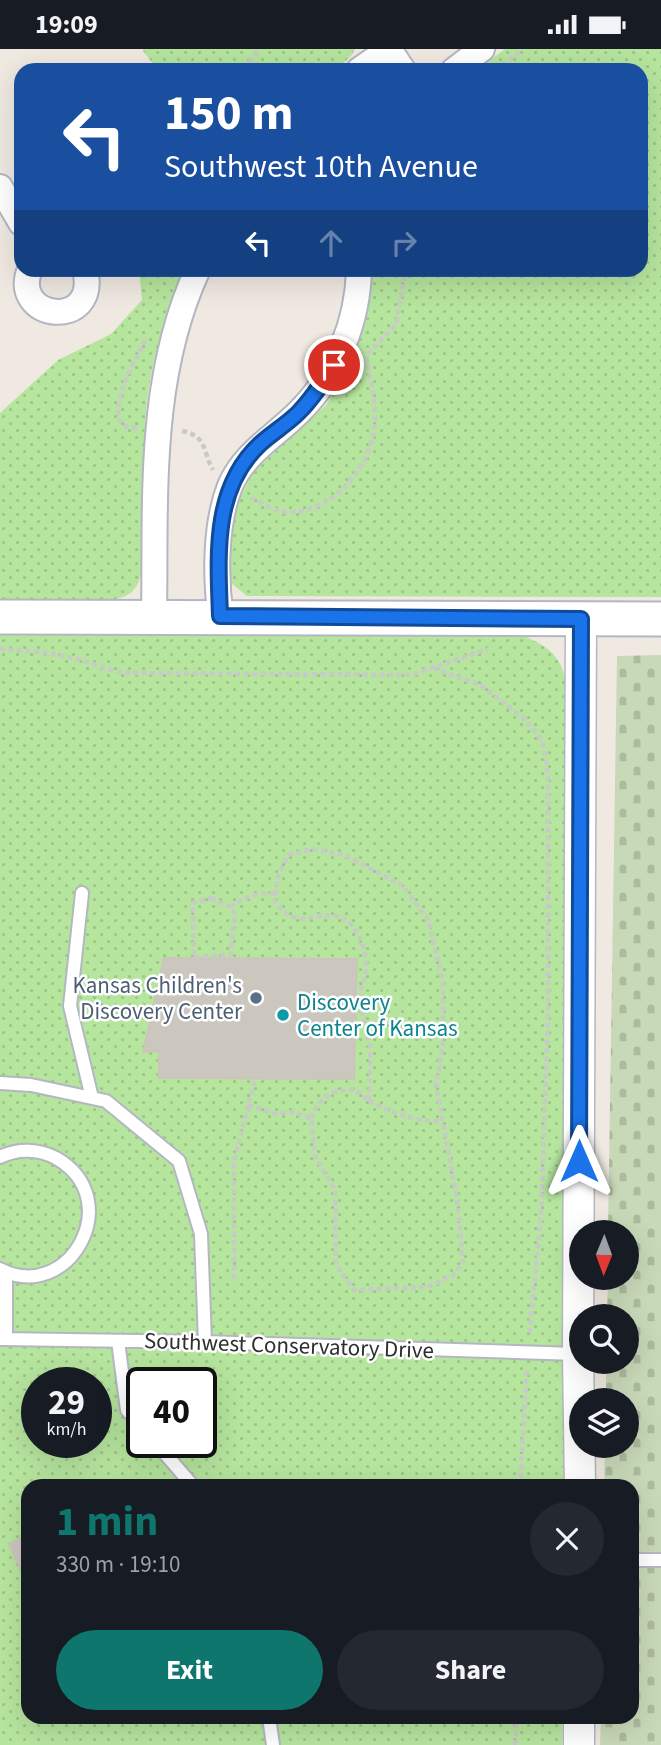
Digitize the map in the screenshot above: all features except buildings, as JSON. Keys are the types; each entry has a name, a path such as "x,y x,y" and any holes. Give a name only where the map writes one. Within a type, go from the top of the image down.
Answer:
{"main road":[{"path":"0,617 661,619"}],"street":[{"path":"369,63 389,49"},
{"path":"463,63 482,49"},
{"path":"0,187 14,211"},
{"path":"27,277 27,290 33,302 43,310 55,313 68,311 79,305 86,294 87,277"},
{"path":"154,619 158,415 176,326 195,277"},
{"path":"220,618 218,549 221,516 231,485 242,465 259,445 298,413 334,365 357,301 358,277"},
{"path":"578,1304 581,619"},
{"path":"578,1374 580,1479"},
{"path":"579,1724 579,1745"}],"lane":[{"path":"82,893 70,1006 92,1098"},
{"path":"0,1083 31,1085 106,1101 178,1161 201,1234 205,1342"},
{"path":"0,1157 27,1150 48,1154 67,1164 81,1181 89,1202 89,1223 82,1244 68,1261 49,1272 27,1275 3,1270 3,1339"},
{"name":"Southwest Conservatory Drive","path":"3,1339 205,1342 569,1354"},
{"path":"118,1341 126,1402"},
{"path":"169,1458 187,1479"},
{"path":"639,1560 661,1560"},
{"path":"270,1724 273,1745"}],"path":[{"path":"249,63 260,49"},
{"path":"505,63 523,49"},
{"path":"241,493 283,512 301,511 316,506 335,494 360,470 371,449 375,420 366,356 396,324 405,277"},
{"path":"142,429 127,427 118,419 117,403 127,376 148,335"},
{"path":"171,429 190,432 199,437 210,466 217,474"},
{"path":"0,649 78,659 100,668 125,673 411,675 499,645"},
{"path":"433,668 481,685 503,701 537,733 544,747 548,777 548,1017 541,1217 528,1352 520,1479"},
{"path":"369,1101 369,1042 360,996 367,965 358,934 345,918 324,914 305,920 286,916 275,902 277,879 288,855 313,849 345,855 403,886 428,920 443,983 443,1044 436,1086 457,1199 463,1263 452,1276 428,1287 354,1290 336,1265 335,1189 315,1156 311,1118 320,1098 334,1091 353,1089 369,1101 398,1115 422,1122 442,1121"},
{"path":"230,907 247,895 276,893"},
{"path":"211,898 230,907 236,915 231,954 194,958 193,903 211,898"},
{"path":"234,1279 234,1161 255,1079"},
{"path":"248,1105 275,1114 292,1112 311,1118"},
{"path":"515,1745 516,1724"}],"green space":[{"path":"355,49 343,63 152,63 143,51"},
{"path":"505,49 661,49 661,597 247,596 231,583 231,513 254,471 326,405 344,376 371,294 372,277 648,277 648,63 486,63"},
{"path":"140,277 181,277 159,342 149,387 144,445 144,551 137,585 132,592 106,601 69,604 0,602 0,413 58,360 111,334 142,300"},
{"path":"0,631 519,634 541,644 560,664 569,696 564,1479 21,1479 21,1724 562,1724 562,1745 0,1745"},
{"path":"661,655 661,1745 600,1745 601,1724 639,1724 639,1479 604,1479 605,1458 639,1458 639,1388 606,1388 606,1374 639,1374 639,1304 607,1304 608,1290 639,1290 639,1220 608,1220 617,656"}],"place":[{"name":"Kansas Children's Discovery Center","path":"256,998"},
{"name":"Discovery Center of Kansas","path":"283,1015"}],"route":[{"path":"334,365 298,413 259,445 242,465 231,485 221,516 218,549 220,618 581,619 579,1161"}]}
